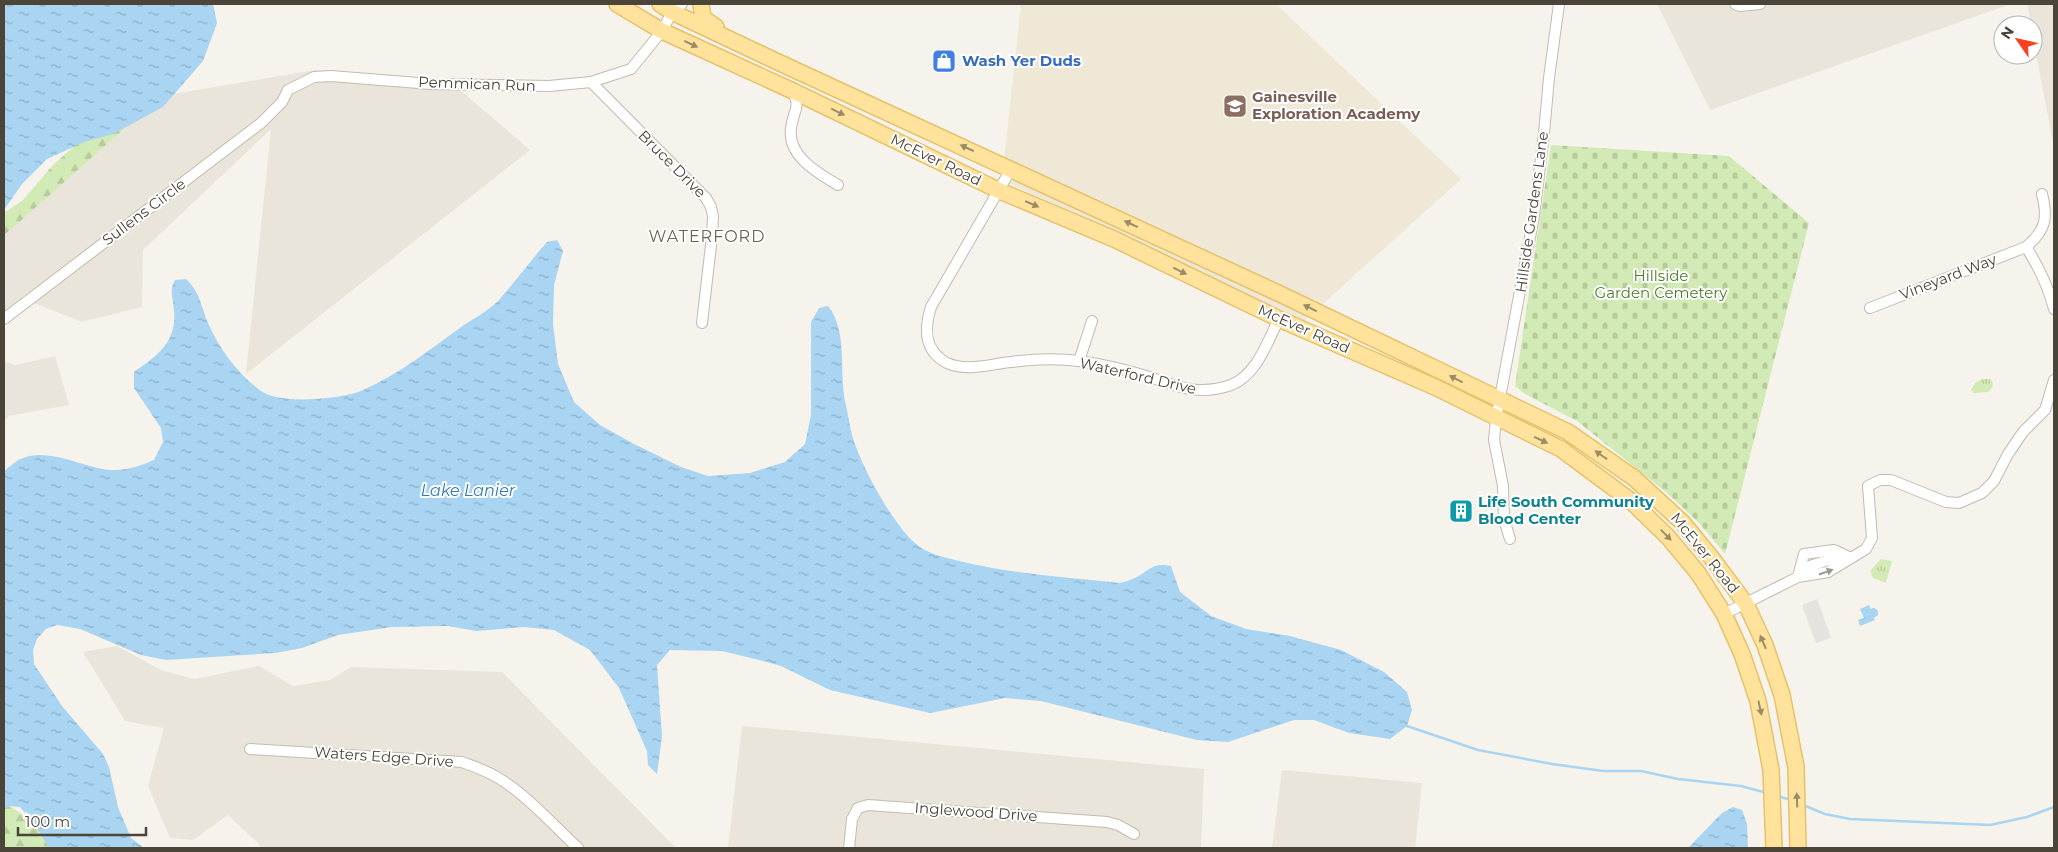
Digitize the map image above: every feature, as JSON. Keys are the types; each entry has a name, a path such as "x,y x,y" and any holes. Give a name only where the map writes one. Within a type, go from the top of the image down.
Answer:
{"main road":[{"name":"McEver Road","path":"617,4 662,31 793,91 1000,191 1114,239 1279,319 1435,387 1496,419 1561,449 1631,501 1668,537 1698,573 1724,614 1742,654 1758,701 1772,770 1774,848"},
{"path":"701,4 701,14 707,22 769,52 780,63"},
{"name":"McEver Road","path":"671,6 780,63 1278,292 1500,401 1568,432 1634,478 1683,523 1746,604 1765,645 1782,695 1796,767 1798,848"}],"street":[{"name":"Hillside Gardens Lane","path":"1510,539 1504,519 1504,493 1494,440 1496,419 1534,216 1559,4"},
{"path":"1734,4 1740,6 1760,4"},
{"name":"Pemmican Run","path":"282,102 288,90 314,77 331,76 431,84 549,86 591,82 631,69 662,31 671,6"},
{"name":"Bruce Drive","path":"591,82 706,198 711,207 712,238 702,323"},
{"path":"793,91 799,104 791,128 794,146 806,162 838,185"},
{"name":"Sullens Circle","path":"4,319 261,123 282,102"},
{"name":"Waterford Drive","path":"1011,169 1000,191 931,307 926,334 935,354 945,362 955,366 966,367 1045,360 1079,361 1143,375 1192,391 1209,391 1231,385 1246,376 1259,360 1279,319"},
{"name":"Vineyard Way","path":"1870,308 2026,247 2044,227 2046,211 2042,194"},
{"path":"2026,247 2039,266 2049,289 2054,309"},
{"path":"1079,361 1092,321"},
{"path":"1724,614 1746,604 1799,573 1829,560 1851,558 1866,549 1872,538 1868,486 1880,480 1891,480 1946,502 1959,503 1982,493 1994,481 2008,454 2023,432 2045,410 2054,380"},
{"path":"1799,573 1804,554 1834,550 1851,558"},
{"name":"Waters Edge Drive","path":"250,749 462,762 501,779 578,848"},
{"name":"Inglewood Drive","path":"849,848 852,819 858,808 868,805 1108,822 1134,834"}],"shaded area":[{"path":"1021,4 1276,4 1461,179 1303,322 1002,180"},
{"path":"1657,4 2011,4 1710,110"},
{"path":"2027,4 2054,4 2054,148 2038,65 2043,65 2043,15 2029,15"},
{"path":"315,70 453,84 530,150 246,374 271,129 143,250 142,307 82,322 26,300 4,316 4,235 161,96"},
{"path":"55,356 69,405 9,416 4,421 4,361 16,365"},
{"path":"1817,599 1831,638 1816,643 1802,605"},
{"path":"117,646 161,670 194,679 259,666 293,686 330,680 351,667 502,672 676,848 257,848 260,845 228,815 193,840 170,838 148,786 164,728 125,721 83,652"},
{"path":"742,726 1204,769 1201,848 728,848"},
{"path":"1282,770 1422,783 1415,848 1272,848"}],"green space":[{"path":"161,96 4,235 4,213 23,200 53,165 90,132"},
{"name":"Hillside Garden Cemetery","path":"1551,145 1729,156 1809,223 1725,554 1699,523 1666,492 1577,421 1525,394 1515,386"},
{"path":"1982,379 1990,379 1993,383 1992,388 1988,392 1974,393 1971,390 1975,383"},
{"path":"1881,559 1892,561 1886,583 1873,578 1870,571"},
{"path":"4,802 39,826 62,848 4,848"}],"water":[{"path":"4,4 213,4 217,23 203,61 163,107 113,134 84,142 47,159 22,184 4,210"},
{"name":"Lake Lanier","path":"557,240 563,251 554,285 553,324 558,364 574,402 600,425 681,467 708,476 750,473 785,462 805,444 811,415 811,322 819,308 828,306 834,316 841,339 843,389 856,447 870,479 890,512 910,538 920,547 928,552 944,557 998,569 1120,583 1135,578 1156,566 1171,566 1180,592 1211,616 1246,629 1290,636 1341,650 1384,672 1407,692 1412,710 1407,726 1390,739 1349,733 1314,720 1294,720 1228,742 1197,740 1041,701 1005,698 930,713 830,690 781,666 722,651 670,650 657,665 662,736 657,774 648,765 647,751 619,688 590,650 554,630 524,627 476,631 448,626 392,627 338,635 302,648 275,653 166,660 141,655 80,629 57,625 46,629 37,639 33,650 34,664 62,706 103,754 109,767 118,807 131,838 144,848 49,848 36,827 20,807 8,806 4,810 4,471 18,460 41,455 113,470 134,467 154,460 163,442 161,428 134,388 134,372 151,360 169,339 174,321 172,291 175,280 186,279 191,284 197,294 208,323 224,352 252,384 261,391 282,398 325,398 361,391 375,385 414,361 494,304 547,242"},
{"path":"1869,605 1871,609 1874,608 1878,611 1878,615 1874,618 1875,620 1860,626 1858,620 1864,618 1860,609"},
{"path":"1733,807 1742,810 1747,824 1748,848 1688,848 1722,813"}],"waterway":[{"path":"1407,726 1478,750 1552,764 1603,771 1641,771 1678,779 1741,786 1767,793"},
{"path":"1777,796 1791,800"},
{"path":"1803,805 1825,814 1850,819 1990,825 2027,817 2054,807"}],"place":[{"name":"Wash Yer Duds","path":"944,61"},
{"name":"Gainesville Exploration Academy","path":"1235,106"},
{"name":"Life South Community Blood Center","path":"1461,511"}],"district":[{"name":"WATERFORD","path":"707,236"}]}
